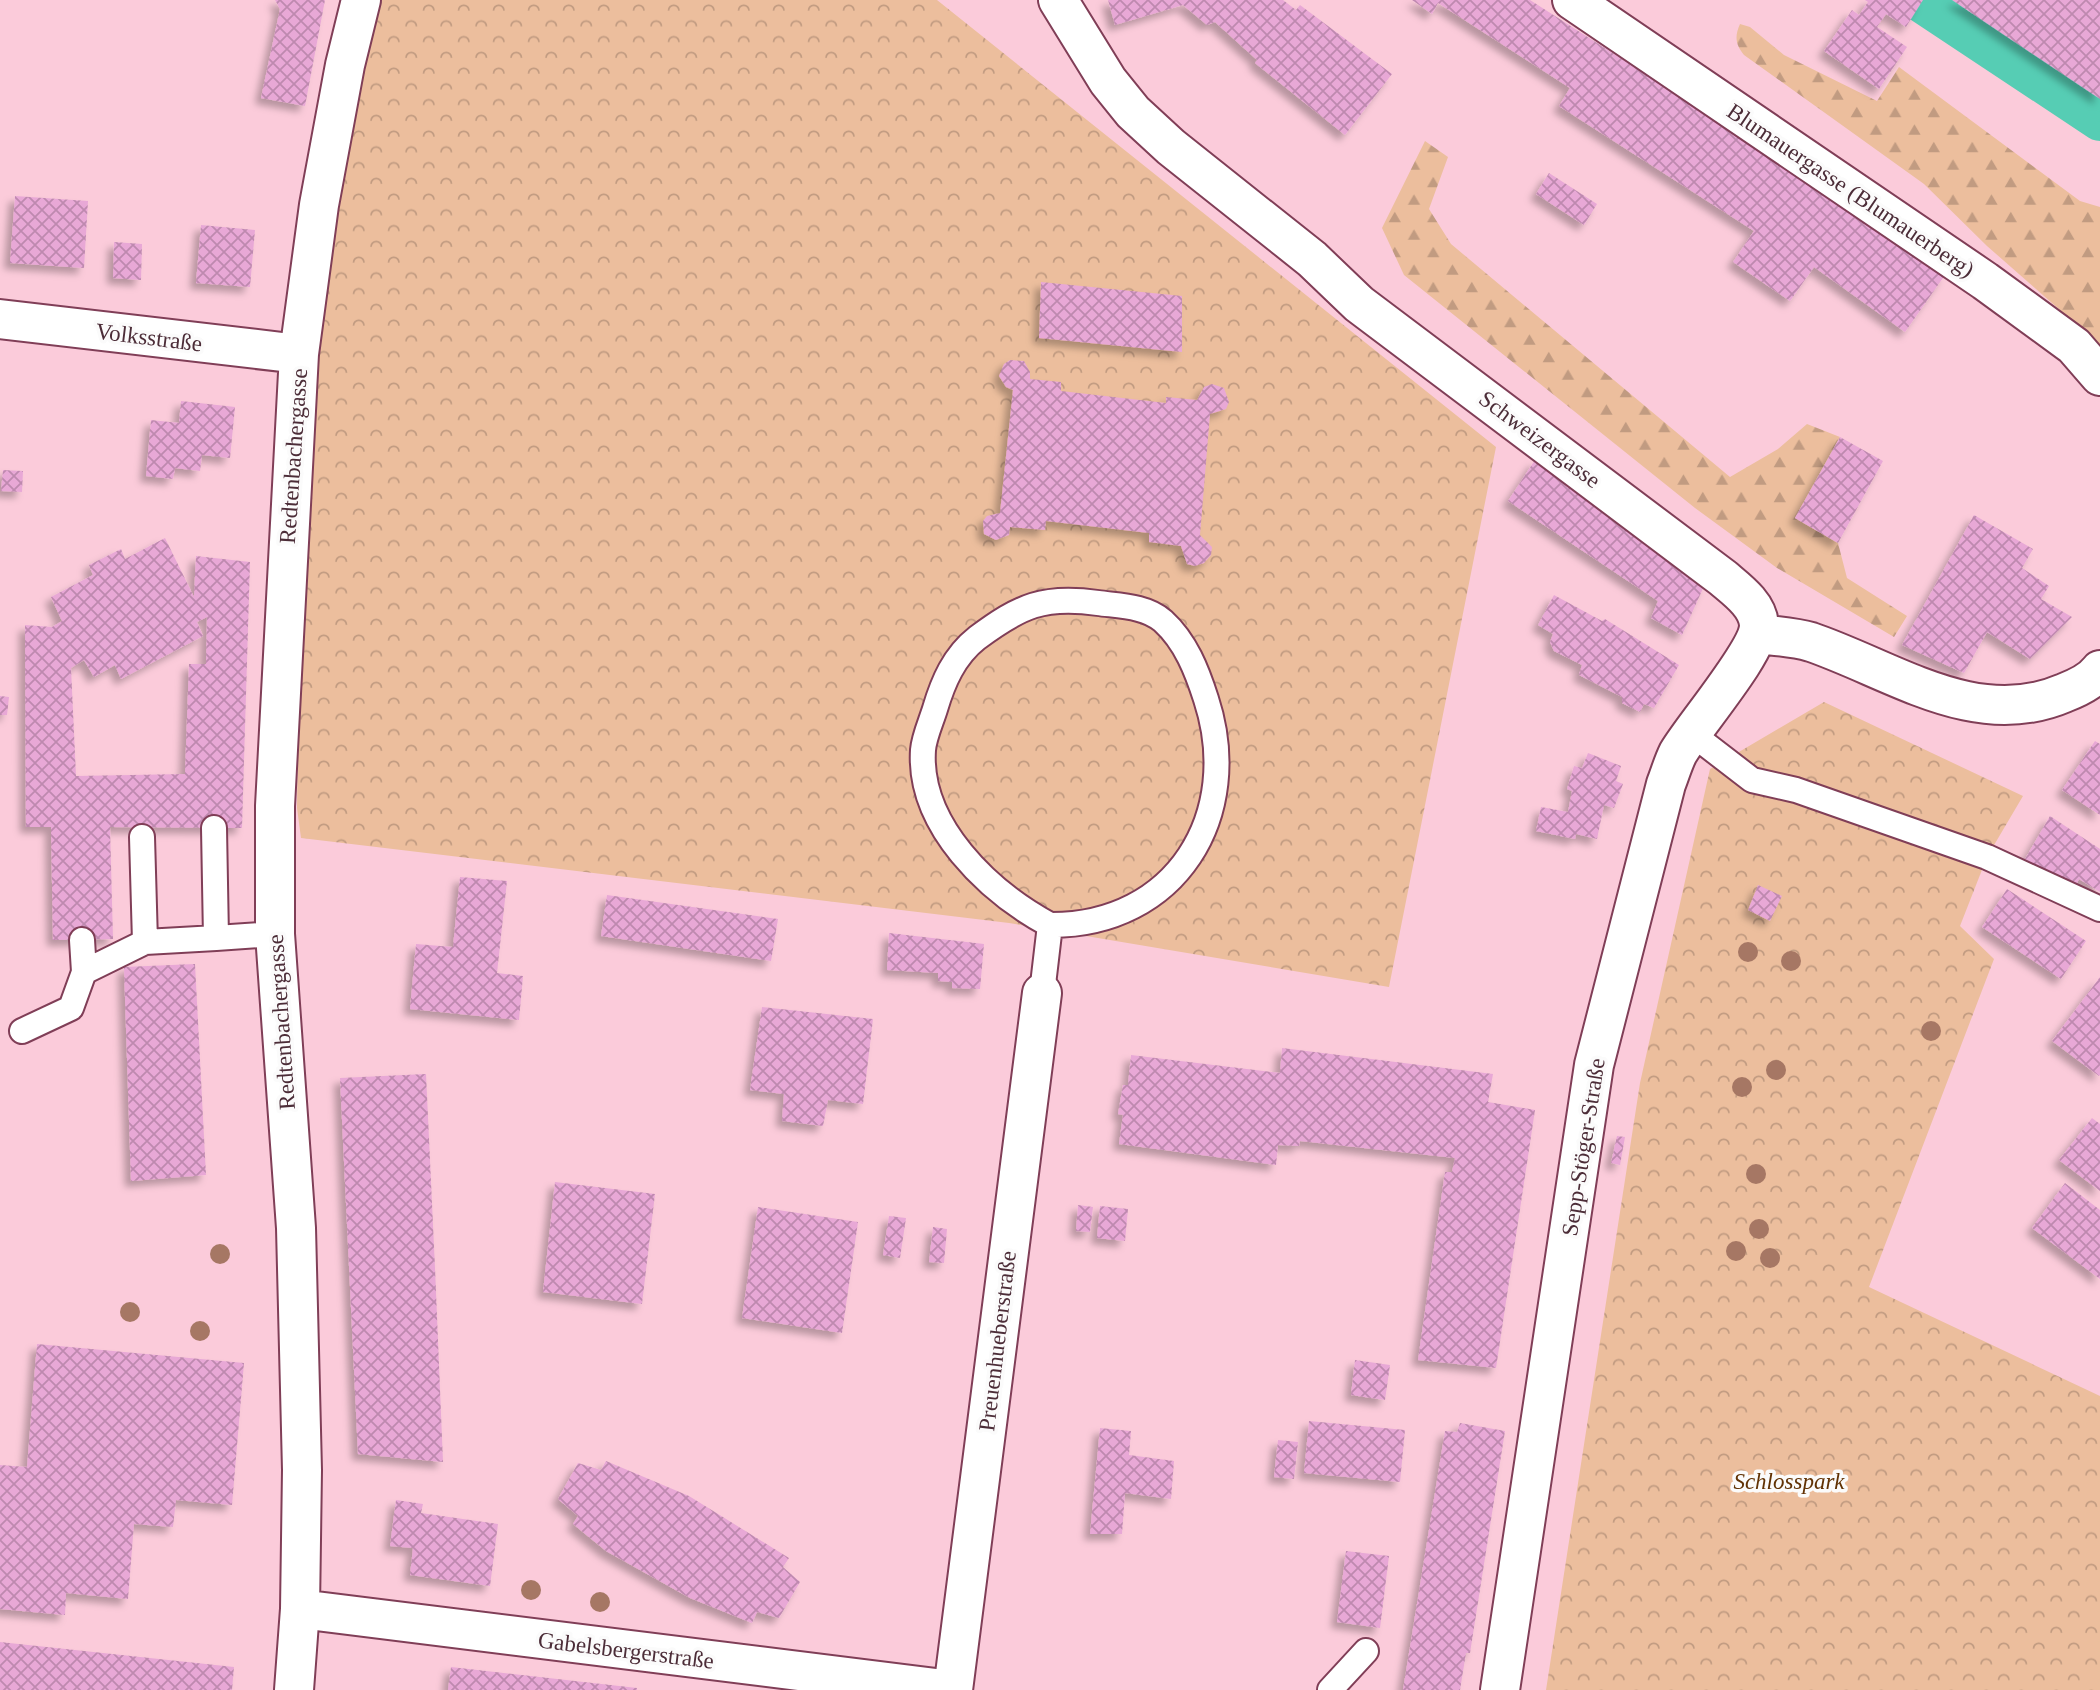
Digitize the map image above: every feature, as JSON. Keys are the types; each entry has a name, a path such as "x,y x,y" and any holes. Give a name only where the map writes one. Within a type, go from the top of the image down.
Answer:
{"street":[{"name":"Redtenbachergasse","path":"294,1690 300,1609 302,1470 296,1228 275,933 276,779 299,355 319,205 361,0"},
{"name":"Schweizergasse","path":"1058,0 1108,80 1133,112 1171,147 1312,259 1359,304 1723,578 1745,598 1756,613 1758,634"},
{"name":"Blumauergasse (Blumauerberg)","path":"1591,5 2074,345 2100,376"},
{"name":"Volksstraße","path":"0,319 299,355"},
{"path":"1758,634 1810,642 1889,676 1973,704 2012,707 2049,700 2099,675"},
{"name":"Sepp-Stöger-Straße","path":"1500,1690 1594,1065 1666,784 1676,755 1729,681 1758,634"},
{"name":"Preuenhueberstraße","path":"953,1690 1042,993"},
{"name":"Gabelsbergerstraße","path":"300,1609 953,1690"}],"lane":[{"path":"1039,601 1080,601 1143,610 1162,620 1181,642 1202,687 1216,741 1213,806 1191,854 1173,879 1152,897 1137,906 1081,925 1050,925 1022,910 954,843 931,800 923,749 943,682 970,644 1004,618 1039,601"},
{"path":"1691,733 1752,780 1796,790 1987,857 2100,909"},
{"path":"214,828 216,938"},
{"path":"142,837 145,942"},
{"path":"1042,993 1050,925"},
{"path":"84,972 145,942 275,933"},
{"path":"22,1031 71,1008 84,972 82,940"},
{"path":"1330,1690 1366,1651"}],"green space":[{"path":"374,0 937,0 1496,447 1389,987 1009,923 301,838 297,808 299,662 314,316"},
{"path":"1740,24 1750,27 1784,55 1877,101 1899,67 2080,201 2100,207 2100,345 1987,246 1924,184 1744,55 1737,41"},
{"path":"1425,141 1448,157 1429,209 1451,244 1730,477 1778,449 1807,424 1840,437 1795,518 1838,543 1847,578 1907,616 1894,637 1777,568 1695,508 1404,275 1382,228"},
{"name":"Schlosspark","path":"1824,702 2023,796 1987,857 1960,926 1994,959 1869,1287 2100,1396 2100,1690 1546,1690 1640,1083 1710,769"}],"building":[{"path":"275,0 325,0 305,106 261,98 280,9"},
{"path":"1108,0 1283,0 1296,10 1300,5 1392,74 1345,135 1255,63 1257,60 1215,22 1207,25 1183,5 1115,25"},
{"path":"1412,0 1530,0 1795,170 1945,275 1905,332 1814,267 1790,301 1733,262 1754,231 1559,106 1570,88 1438,3 1432,14"},
{"path":"1865,0 1923,0 1906,27 1886,14 1877,27 1907,47 1879,89 1824,51 1852,10 1859,15 1868,2"},
{"path":"1952,0 2100,0 2100,99"},
{"path":"1549,173 1597,204 1584,225 1536,194"},
{"path":"15,196 88,201 84,268 10,263"},
{"path":"201,225 255,230 250,287 196,283"},
{"path":"114,242 142,244 141,280 113,278"},
{"path":"1041,282 1182,296 1182,352 1039,338"},
{"path":"1010,360 1024,361 1030,372 1030,379 1061,382 1061,391 1166,403 1166,397 1197,400 1204,387 1212,384 1224,388 1229,402 1226,409 1210,414 1200,535 1212,547 1211,555 1204,563 1195,566 1187,564 1181,546 1149,542 1149,533 1046,521 1045,530 1010,527 1009,535 996,540 984,534 983,521 987,516 1000,513 1013,390 1006,387 999,376 1004,364"},
{"path":"181,401 235,407 230,458 202,455 200,471 175,468 173,479 146,476 151,420 179,423"},
{"path":"1840,437 1883,461 1838,543 1795,518"},
{"path":"1535,460 1705,584 1682,635 1651,618 1658,601 1508,501"},
{"path":"3,470 23,471 22,492 1,491"},
{"path":"1974,515 2033,549 2022,568 2049,586 2041,599 2072,617 2030,659 1987,632 1964,673 1902,645"},
{"path":"165,538 194,597 196,556 250,562 242,828 110,827 113,939 53,940 51,827 26,827 25,625 52,627 62,621 51,597 93,575 89,565 121,549 125,559","holes":["207,617 206,664 189,664 185,774 76,776 71,668 84,660 94,677 115,665 121,679 203,636 197,622"]},
{"path":"1554,595 1602,621 1605,619 1679,665 1654,708 1644,704 1640,712 1622,703 1622,697 1579,675 1582,665 1554,651 1550,642 1553,634 1538,625"},
{"path":"0,696 9,697 7,715 0,715"},
{"path":"2095,741 2100,744 2100,815 2062,790"},
{"path":"1588,753 1621,766 1616,781 1623,784 1614,808 1604,805 1597,839 1576,834 1575,839 1536,831 1541,807 1568,812 1572,791 1567,789 1574,766 1582,768"},
{"path":"2050,816 2100,849 2100,892 2079,879 2075,887 2025,859"},
{"path":"460,877 507,881 497,973 523,976 519,1020 410,1009 416,944 453,947"},
{"path":"1758,885 1782,896 1770,921 1748,910"},
{"path":"2007,889 2086,941 2061,979 1982,927"},
{"path":"607,895 778,919 771,961 601,936"},
{"path":"889,933 984,944 980,989 952,988 952,982 938,981 938,973 887,970"},
{"path":"195,964 206,1175 131,1181 124,967"},
{"path":"2100,977 2100,1075 2099,1076 2052,1041"},
{"path":"762,1007 873,1019 863,1104 828,1100 823,1126 782,1121 784,1094 750,1090"},
{"path":"1282,1048 1493,1074 1488,1102 1535,1110 1496,1368 1418,1360 1445,1172 1452,1172 1455,1158 1300,1141 1299,1146 1278,1145 1276,1165 1119,1144 1123,1115 1118,1114 1123,1085 1128,1085 1131,1055 1280,1073"},
{"path":"426,1074 443,1462 358,1454 340,1078"},
{"path":"2092,1118 2100,1124 2100,1191 2059,1160"},
{"path":"1617,1136 1625,1137 1620,1165 1611,1163"},
{"path":"555,1182 655,1194 642,1304 543,1292"},
{"path":"2065,1183 2100,1210 2100,1279 2032,1228"},
{"path":"1078,1205 1093,1207 1090,1232 1076,1231"},
{"path":"1100,1206 1128,1209 1125,1241 1097,1238"},
{"path":"758,1207 858,1222 842,1333 742,1318"},
{"path":"889,1216 906,1218 900,1258 883,1255"},
{"path":"933,1227 947,1229 944,1263 929,1262"},
{"path":"37,1344 244,1363 232,1505 176,1500 173,1527 134,1524 128,1599 66,1593 65,1615 0,1609 0,1465 27,1467"},
{"path":"1355,1360 1390,1365 1385,1400 1351,1395"},
{"path":"1309,1421 1405,1430 1400,1482 1304,1473"},
{"path":"1460,1423 1505,1431 1470,1653 1466,1653 1460,1690 1403,1690 1445,1431 1457,1432"},
{"path":"1100,1428 1131,1431 1129,1455 1174,1461 1171,1499 1125,1493 1122,1534 1090,1534"},
{"path":"1278,1440 1298,1442 1294,1479 1274,1477"},
{"path":"606,1461 689,1496 789,1558 783,1567 800,1582 779,1618 757,1612 752,1623 690,1598 606,1551 573,1524 578,1516 558,1499 578,1463 601,1470"},
{"path":"396,1500 423,1504 421,1513 498,1524 490,1586 410,1575 413,1548 390,1546"},
{"path":"1346,1551 1389,1556 1380,1628 1337,1622"},
{"path":"0,1642 234,1667 232,1690 0,1690"},
{"path":"451,1667 637,1688 637,1690 448,1690"}],"waterway":[{"path":"1919,0 2100,120"}]}
